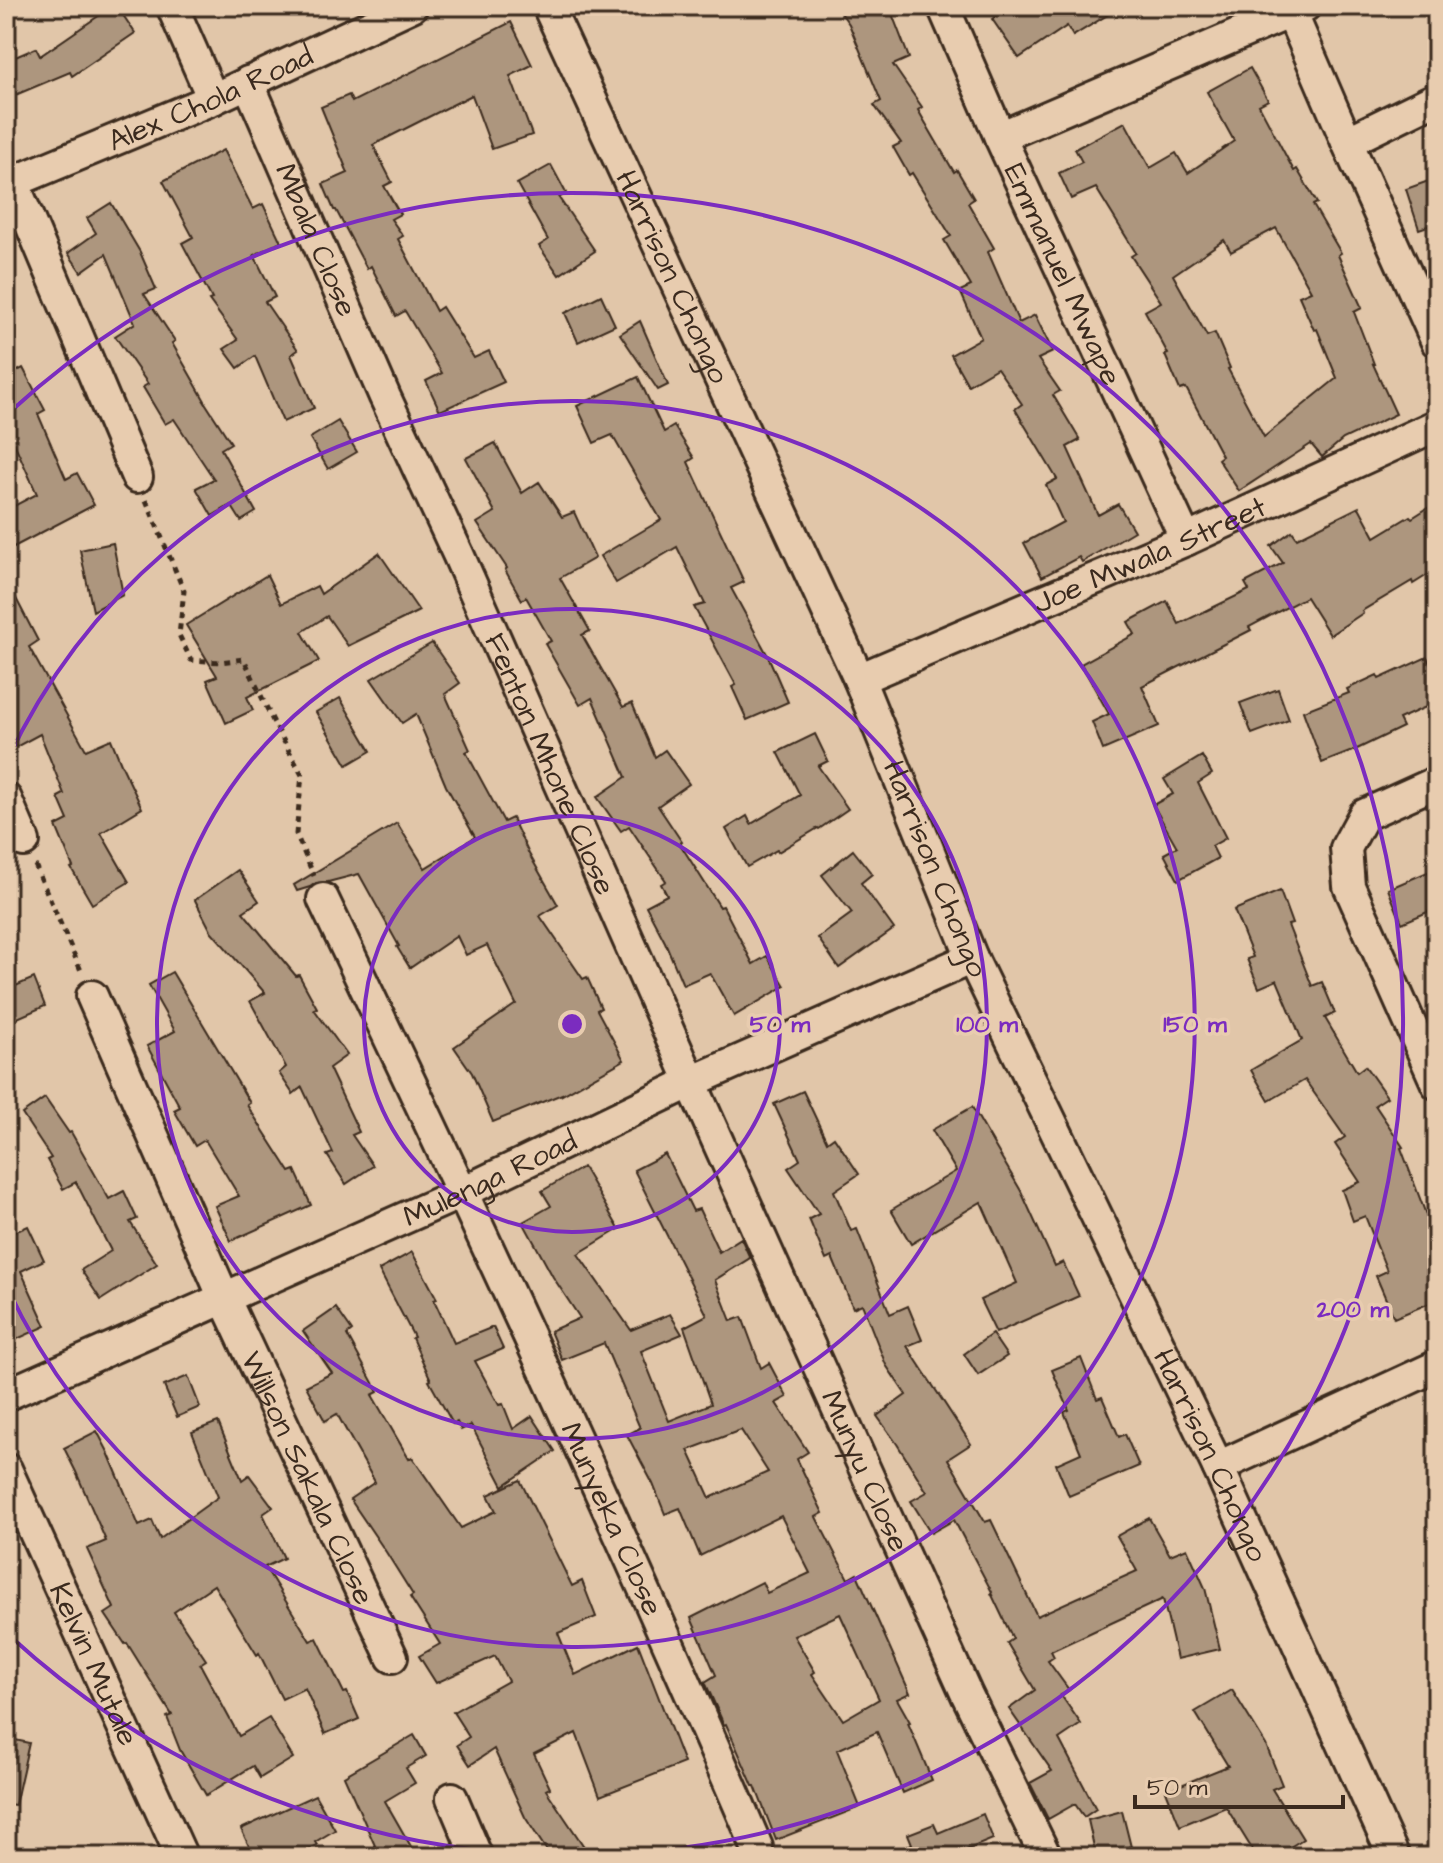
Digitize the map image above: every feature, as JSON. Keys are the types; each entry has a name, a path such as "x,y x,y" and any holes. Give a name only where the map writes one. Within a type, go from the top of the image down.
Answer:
{"street":[{"path":"172,6 213,99"},
{"name":"Alex Chola Road","path":"9,184 213,99 412,6"},
{"name":"Harrison Chongo","path":"548,6 859,679 972,958 1218,1467 1394,1857"},
{"name":"Emmanuel Mwape","path":"943,6 1186,540"},
{"path":"1000,137 1298,9 1347,142 1437,342"},
{"name":"Mbala Close","path":"248,82 408,446"},
{"path":"1347,142 1437,98"},
{"path":"9,184 137,477"},
{"name":"Joe Mwala Street","path":"859,679 1186,540 1437,425"},
{"name":"Fenton Mhone Close","path":"408,446 691,1082"},
{"path":"1437,782 1364,815 1346,848 1349,886 1437,1084"},
{"path":"6,799 24,841"},
{"name":"Munyeka Close","path":"323,899 463,1192 694,1699 757,1847"},
{"name":"Mulenga Road","path":"6,1395 463,1192 691,1082 972,958"},
{"name":"Willson Sakala Close","path":"92,996 224,1298 392,1657"},
{"name":"Munyu Close","path":"691,1082 967,1695 1046,1857"},
{"path":"1218,1467 1437,1366"},
{"name":"Kelvin Mutale","path":"6,1469 182,1857"},
{"path":"452,1798 477,1857"}],"path":[{"path":"137,477 184,591 179,635 191,660 221,662 244,659 302,775 296,834 323,899"},
{"path":"24,841 92,996"}],"building":[{"path":"117,6 135,33 72,76 70,72 6,99 6,61 36,48 40,56"},
{"path":"836,6 889,6 909,58 893,65 922,107 918,110 954,172 957,170 974,199 968,203 994,248 988,252 1019,323 1035,315 1053,352 1038,359 1060,391 1053,395 1080,440 1067,447 1098,515 1118,504 1134,531 1082,562 1079,557 1042,577 1024,543 1063,522 1046,485 1057,479 1015,409 1022,404 997,368 968,385 951,355 981,338 960,291 971,286 944,240 951,236 893,147 901,143 874,105 881,101 849,24"},
{"path":"1011,6 1122,6 1073,36 1067,26 1019,58 992,19"},
{"path":"511,22 532,65 510,76 532,135 492,149 472,95 373,145 392,182 384,186 400,214 391,219 403,236 398,239 436,311 442,307 474,358 489,351 504,382 440,411 426,381 442,373 405,311 396,316 371,266 367,269 334,210 323,184 348,173 321,107 349,95 352,102"},
{"path":"1250,68 1268,100 1259,105 1294,171 1297,169 1317,203 1313,205 1341,253 1338,255 1362,308 1354,312 1396,414 1343,439 1322,457 1311,444 1239,491 1218,459 1222,456 1186,388 1180,390 1165,355 1168,354 1145,311 1161,302 1131,256 1136,253 1096,188 1071,199 1059,173 1082,162 1075,149 1125,122 1150,168 1176,153 1188,173 1234,141 1207,92","holes":["1276,228 1311,291 1299,296 1314,330 1317,329 1337,378 1264,437 1228,369 1215,333 1207,336 1173,275 1224,240 1231,252"]},
{"path":"223,150 253,209 263,204 281,242 254,255 275,297 265,302 298,350 291,355 314,408 283,422 255,356 238,368 224,349 238,340 209,300 212,299 182,243 193,237 163,181"},
{"path":"551,165 566,193 559,198 595,251 559,275 539,246 548,240 517,184"},
{"path":"1437,178 1437,223 1419,229 1406,189"},
{"path":"111,203 140,252 156,289 144,294 175,341 172,343 231,443 221,449 256,512 241,521 231,505 212,516 196,488 214,479 174,419 165,424 143,387 148,384 115,336 135,323 106,254 81,272 68,253 96,233 87,218"},
{"path":"601,295 615,325 578,342 565,313"},
{"path":"640,321 668,385 658,390 620,334"},
{"path":"23,368 45,410 38,414 66,479 77,473 94,505 6,551 6,510 37,494 6,425 6,377"},
{"path":"638,377 664,432 674,426 694,458 688,462 744,582 731,588 768,656 788,702 747,720 732,687 736,685 694,607 705,604 677,547 616,583 600,556 661,520 612,435 594,443 577,406"},
{"path":"338,421 357,452 328,469 310,438"},
{"path":"495,443 522,493 539,482 562,517 574,512 595,558 560,578 590,631 582,635 623,707 632,703 655,757 665,750 689,784 658,806 720,907 723,906 753,964 767,956 785,986 734,1016 710,973 683,985 646,906 667,895 661,884 666,881 629,826 621,831 597,797 626,777 592,698 580,705 545,644 551,641 526,597 522,600 505,570 507,568 477,523 495,512 466,458"},
{"path":"1437,502 1437,569 1362,611 1330,635 1306,597 1249,627 1251,630 1142,686 1159,726 1103,750 1092,722 1109,714 1081,664 1135,634 1128,622 1167,601 1179,624 1249,590 1245,583 1283,563 1271,546 1292,531 1297,538 1359,507 1375,537"},
{"path":"113,543 123,595 93,611 80,550"},
{"path":"379,553 419,611 348,646 327,616 302,632 319,661 247,697 253,710 226,723 207,680 217,676 186,625 267,575 281,604 317,586 321,594"},
{"path":"6,579 38,641 29,647 86,750 111,739 142,808 101,833 129,882 92,904 71,868 56,826 68,820 58,797 64,794 40,734 16,747 6,729"},
{"path":"432,643 460,683 445,694 470,750 466,752 504,822 512,818 558,905 540,916 583,979 587,977 601,1008 597,1010 624,1060 562,1095 493,1122 472,1073 454,1047 516,1004 487,945 466,955 457,936 410,968 359,874 316,883 297,891 294,885 397,823 425,868 475,837 446,786 416,714 402,723 371,679"},
{"path":"1427,657 1437,680 1437,702 1399,719 1403,727 1322,763 1303,711 1349,693 1347,689 1377,675 1379,679"},
{"path":"1278,689 1289,720 1252,734 1240,703"},
{"path":"340,698 371,751 347,765 316,712"},
{"path":"815,734 828,761 818,766 848,809 819,829 747,867 726,829 747,816 751,824 800,795 778,752"},
{"path":"1202,756 1212,774 1198,783 1226,838 1212,846 1218,858 1178,880 1164,854 1177,847 1153,805 1173,794 1164,779"},
{"path":"853,850 872,874 861,883 894,929 839,968 818,938 852,913 822,875"},
{"path":"1437,868 1437,908 1402,923 1388,889"},
{"path":"238,870 259,901 243,912 296,976 299,975 317,1008 314,1009 347,1055 329,1068 359,1132 352,1135 373,1166 346,1184 327,1155 333,1153 302,1087 293,1094 279,1073 286,1067 250,1001 265,993 211,931 195,900"},
{"path":"1280,891 1292,924 1288,925 1312,986 1322,982 1335,1013 1325,1018 1357,1072 1365,1066 1387,1097 1375,1105 1403,1147 1437,1244 1437,1300 1394,1318 1376,1276 1387,1271 1365,1216 1353,1221 1342,1190 1360,1182 1335,1144 1345,1137 1305,1080 1269,1101 1251,1070 1302,1040 1277,980 1259,988 1247,959 1253,957 1234,910"},
{"path":"172,972 250,1103 247,1105 290,1172 295,1170 311,1205 231,1241 215,1206 239,1196 205,1140 195,1146 174,1110 180,1107 147,1046 175,1031 149,985"},
{"path":"34,978 45,1006 6,1023 6,990"},
{"path":"803,1091 827,1142 834,1137 859,1174 834,1191 851,1231 857,1229 890,1314 908,1306 922,1340 907,1346 971,1444 948,1459 985,1522 991,1520 1037,1616 1137,1571 1117,1536 1149,1518 1170,1555 1187,1548 1205,1588 1220,1649 1177,1659 1163,1599 1051,1651 1054,1657 1048,1661 1069,1690 1061,1695 1081,1724 1059,1739 1096,1809 1084,1817 1075,1804 1048,1819 1030,1783 1052,1771 1009,1709 1035,1690 1007,1643 1013,1639 954,1520 931,1533 911,1501 927,1492 877,1416 906,1395 886,1365 862,1304 853,1308 832,1257 826,1260 809,1219 819,1214 788,1168 800,1160 774,1104"},
{"path":"45,1098 71,1132 109,1199 124,1191 137,1219 130,1222 157,1264 101,1300 81,1270 111,1251 76,1182 63,1189 47,1160 51,1158 22,1114"},
{"path":"972,1107 1021,1191 1055,1266 1063,1262 1079,1296 996,1333 980,1300 1017,1283 981,1202 911,1244 891,1210 956,1171 932,1130"},
{"path":"665,1154 693,1211 699,1209 719,1252 741,1238 750,1258 715,1280 731,1321 742,1317 761,1368 769,1363 787,1397 776,1403 808,1452 797,1459 823,1513 816,1517 848,1579 857,1574 910,1693 897,1699 910,1722 932,1780 903,1793 877,1732 837,1750 860,1807 776,1840 755,1786 705,1682 716,1675 691,1618 762,1582 767,1593 810,1573 781,1516 700,1556 680,1508 665,1514 627,1435 640,1428 604,1343 562,1360 550,1331 580,1318 523,1222 551,1206 542,1191 583,1167 619,1229 578,1254 631,1330 670,1314 682,1334 641,1351 669,1421 711,1404 684,1327 707,1315 634,1170","holes":["741,1430 768,1472 710,1498 688,1450","840,1614 879,1699 843,1720 812,1674 815,1672 794,1636"]},
{"path":"28,1226 44,1260 21,1271 46,1326 15,1340 6,1319 6,1236"},
{"path":"412,1252 437,1299 434,1300 454,1343 493,1327 503,1349 475,1361 499,1405 503,1404 513,1429 532,1416 555,1451 503,1486 471,1425 461,1430 457,1422 453,1424 429,1381 414,1337 379,1270"},
{"path":"336,1308 352,1331 347,1335 378,1392 372,1395 409,1459 412,1457 461,1528 496,1511 488,1495 520,1480 572,1586 582,1581 596,1617 558,1633 575,1675 638,1644 684,1763 600,1796 576,1733 534,1754 550,1788 546,1790 591,1857 551,1857 525,1817 494,1749 470,1765 457,1745 469,1737 453,1712 508,1681 495,1656 436,1683 419,1656 440,1644 410,1597 413,1595 350,1499 375,1482 337,1414 325,1421 306,1386 332,1373 303,1331"},
{"path":"992,1334 1007,1356 978,1375 964,1354"},
{"path":"1081,1358 1097,1399 1102,1397 1119,1437 1125,1434 1139,1466 1069,1496 1056,1464 1081,1453 1064,1412 1069,1410 1052,1370"},
{"path":"188,1376 200,1407 177,1417 164,1386"},
{"path":"218,1422 242,1480 249,1475 273,1507 263,1514 284,1558 265,1567 310,1641 317,1638 359,1719 325,1734 305,1688 282,1699 259,1653 257,1655 214,1585 174,1612 206,1660 200,1664 239,1736 269,1718 293,1758 260,1778 253,1766 206,1795 180,1750 167,1717 172,1715 105,1614 114,1608 87,1549 106,1541 64,1448 97,1431 139,1526 152,1520 160,1539 218,1497 192,1432"},
{"path":"1232,1690 1266,1745 1282,1785 1272,1789 1303,1839 1274,1857 1257,1857 1226,1807 1180,1826 1166,1791 1228,1766 1195,1712"},
{"path":"414,1735 426,1756 406,1768 415,1783 385,1801 417,1857 380,1857 344,1776"},
{"path":"6,1738 29,1743 15,1805 6,1804"},
{"path":"315,1795 335,1830 315,1842 317,1845 290,1857 254,1857 241,1829"},
{"path":"1122,1811 1131,1847 1096,1856 1088,1820"},
{"path":"983,1814 993,1839 949,1857 881,1857 912,1844 908,1834 934,1824 938,1833"}]}
